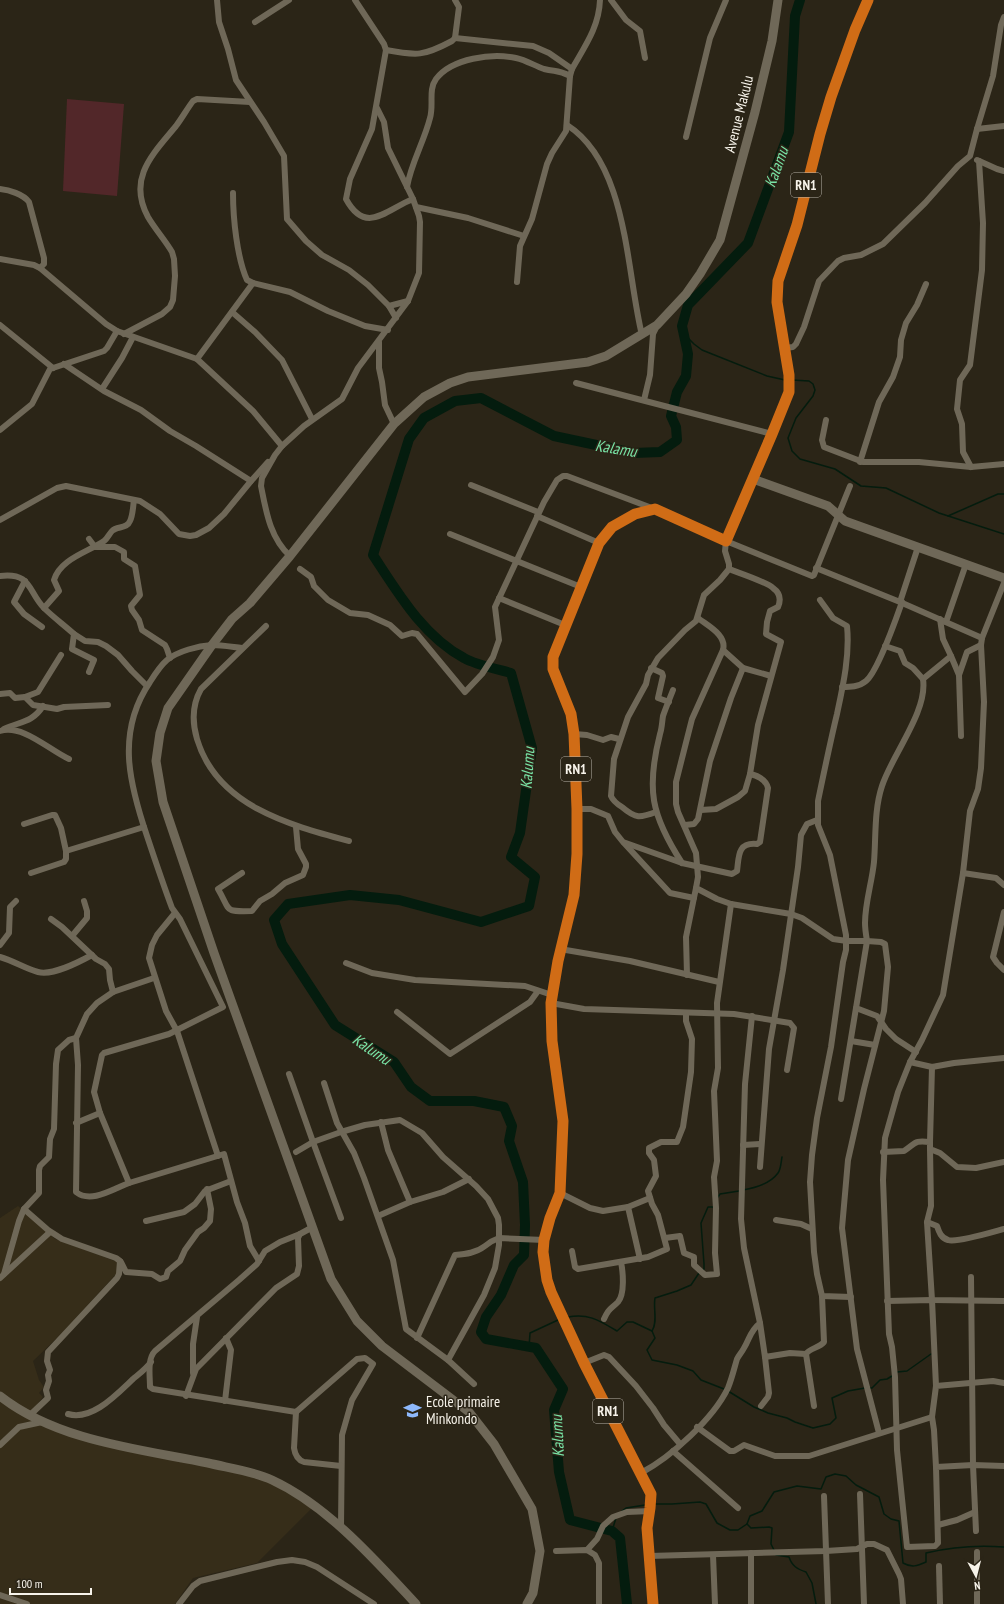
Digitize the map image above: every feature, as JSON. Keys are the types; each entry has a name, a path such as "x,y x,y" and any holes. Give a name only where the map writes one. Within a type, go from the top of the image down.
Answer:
{"highway":[{"name":"RN1","path":"726,541 788,396 790,381 777,302 778,281 797,225 820,134 831,98 855,30 868,0"},
{"name":"RN1","path":"653,1604 648,1556 647,1528 650,1506 648,1487 562,1317 547,1280 543,1252 544,1240 550,1218 560,1193 563,1160 563,1121 552,1041 551,999 560,949 576,882 577,809 574,734 571,714 552,664 553,657 599,543 605,534 618,523 635,514 656,510"},
{"path":"656,510 726,541"}],"main road":[{"name":"Avenue Makulu","path":"527,1604 533,1593 540,1551 532,1509 494,1444 469,1412 382,1346 357,1321 331,1279 214,952 162,794 156,760 160,734 168,708 232,619 250,603 290,556 394,424 424,397 450,383 468,377 588,362 606,356 657,325 690,289 706,265 722,234 768,55 778,0"},
{"path":"753,479 828,506 846,521 1004,578"},
{"path":"0,1396 29,1416 42,1422 124,1447 232,1468 267,1478 313,1506 341,1527 413,1603"}],"street":[{"path":"217,0 219,22 228,49 234,76 284,156 288,221 322,255 356,275 389,306 396,318"},
{"path":"255,22 289,0"},
{"path":"355,0 384,44 386,50 377,108 370,135 350,179 346,199 354,211 362,216 370,218 384,215 399,205 413,199"},
{"path":"455,0 459,7 455,38"},
{"path":"517,282 519,253 524,236 532,219 547,164 552,153 565,135 570,76 572,69 594,29 599,16 600,0"},
{"path":"611,0 626,20 639,29 645,58"},
{"path":"686,137 710,38 726,0"},
{"path":"785,348 793,347 796,344 804,327 819,281 838,261 844,258 861,256 883,244 925,203 958,166 970,156 992,76 1001,25 1004,17"},
{"path":"386,50 408,54 429,53 455,38 533,46 549,53 572,69"},
{"path":"407,187 411,168 420,148 430,118 431,94 435,80 451,66 471,59 507,57 516,58 544,68 559,70 570,76"},
{"path":"124,334 167,310 173,300 175,276 172,252 147,216 141,195 141,182 148,160 175,127 193,101 197,99 250,102"},
{"path":"0,520 61,487 66,486 134,500 150,507 160,514 179,534 190,536 196,535 209,528 224,514 282,446 312,420 342,399 358,368 388,330 408,301 419,273 420,265 420,222 416,207 388,148 384,122 377,108"},
{"path":"567,125 578,133 592,149 607,174 612,186 625,240 632,277 637,317 642,335"},
{"path":"977,130 1004,126"},
{"path":"970,156 996,169 1004,170"},
{"path":"971,467 963,452 963,428 957,409 960,380 970,365 982,270 983,223 979,161"},
{"path":"0,189 8,190 24,197 28,202 44,258 44,264 40,268"},
{"path":"233,193 234,218 240,254 247,280 253,283 290,292 328,312 365,326 388,330"},
{"path":"416,207 468,218 524,236"},
{"path":"0,259 34,265 40,268 106,324 117,331 197,359 253,411 282,446"},
{"path":"197,359 253,283"},
{"path":"860,462 879,402 893,377 900,357 901,340 906,323 917,305 926,284"},
{"path":"389,306 408,301"},
{"path":"232,312 255,332 282,360 312,420"},
{"path":"0,325 53,368"},
{"path":"644,400 650,375 653,334 657,325"},
{"path":"0,422 2,429 32,404 48,372 53,368 104,351 108,348 117,331"},
{"path":"102,389 122,358 133,337"},
{"path":"379,342 379,368 385,405 394,424"},
{"path":"64,364 102,389 142,410 170,431 251,481"},
{"path":"576,383 772,434"},
{"path":"826,420 822,440 824,447 860,462 919,462 971,467 987,467 1004,464"},
{"path":"275,455 262,478 261,486 274,536 282,549 290,556"},
{"path":"300,569 311,577 314,586 325,597 350,613 368,615 390,625 402,636 412,633 417,634 465,692 482,674 493,657 499,642 495,611 499,598 537,514 557,480 563,476 567,476 656,510"},
{"path":"471,484 599,543"},
{"path":"656,812 643,816 635,816 628,813 611,798 612,766 619,739 628,716 646,684 651,668 662,653 698,618 704,595 729,570 729,564 725,551 726,541 810,576 814,575 850,486"},
{"path":"44,608 59,591 54,580 57,573 69,561 95,547 106,539 111,531 126,526 132,515 134,500"},
{"path":"450,534 581,587"},
{"path":"89,539 95,547"},
{"path":"95,547 115,547 124,552 124,559 135,566 140,595 131,607 139,620 142,630 165,645 170,658"},
{"path":"842,687 855,686 867,680 878,662 901,602 918,547"},
{"path":"961,736 959,675 942,639 943,621 966,564"},
{"path":"816,568 901,602 943,621 982,642"},
{"path":"701,810 716,809 738,797 745,791 750,774 758,725 781,641 766,634 770,611 778,608 781,599 778,594 772,587 729,570"},
{"path":"0,576 11,576 25,581 31,587 37,600 44,608 74,634 85,641 98,642 106,646 118,655 147,686"},
{"path":"25,581 14,602 24,614 42,627"},
{"path":"932,1067 930,1142 931,1206 927,1222 936,1386 932,1417 936,1467 938,1525 937,1545 907,1547 896,1428 895,1377 889,1334 883,1180 885,1138 898,1092 910,1062 943,995 963,873 970,811 978,789 981,768 984,702 982,642 1004,583"},
{"path":"499,598 565,625"},
{"path":"765,1357 806,1354 824,1342 822,1296 817,1274 812,1229 810,1189 812,1155 819,1103 830,1051 842,962 847,941 842,908 830,854 817,820 818,801 842,687 847,654 847,626 833,618 820,600"},
{"path":"687,974 686,937 698,877 696,853 678,812 676,792 682,756 692,719 723,650 724,643 721,636 698,618"},
{"path":"266,626 242,648 201,690 198,695 194,713 195,729 199,745 209,768 225,787 252,806 296,827 349,841"},
{"path":"74,634 72,649 94,660 89,672"},
{"path":"959,675 967,652 982,642"},
{"path":"129,1183 100,1112 94,1090 102,1055 104,1053 177,1031 223,1007 183,924 172,908 144,827 132,788 128,744 133,716 147,686 156,672 170,658 193,649 212,645 242,648"},
{"path":"840,1099 867,941 866,917 872,883 877,808 890,765 912,725 924,690 923,679 913,668 904,663 900,652 885,646"},
{"path":"723,650 743,668 771,676"},
{"path":"0,694 10,693 15,698 25,697 38,692 61,655"},
{"path":"923,679 951,656"},
{"path":"651,668 662,673 663,676 658,698 669,702"},
{"path":"685,825 696,823 701,810 710,761 731,698 743,668"},
{"path":"673,690 662,721 652,769 652,784 656,812 668,840 682,863"},
{"path":"25,697 31,704 57,709 64,707 108,705"},
{"path":"1,730 20,722 31,720 43,706"},
{"path":"1,730 14,730 27,734 56,753 69,759"},
{"path":"574,734 587,735 603,740 611,737 619,739"},
{"path":"623,842 682,863 734,874 737,871 740,851 742,848 750,843 757,844 760,842 768,788 767,784 760,777 750,774"},
{"path":"577,809 591,809 608,816 615,832 623,842 670,893 694,898"},
{"path":"24,824 55,815 61,828 66,851 66,859 64,862 31,873"},
{"path":"760,1167 760,1144 768,1057 798,867 801,835 807,824 817,820"},
{"path":"66,851 144,827"},
{"path":"242,873 218,889 228,910 238,912 252,911 260,901 272,894 285,883 303,875 306,864 298,849 296,827"},
{"path":"963,873 996,878 1004,885"},
{"path":"696,888 717,899 731,904 790,914 806,920 830,938 847,941 884,942 886,946 888,967 884,1011 848,1160 842,1234 857,1349 879,1433"},
{"path":"0,945 9,933 10,907 16,901"},
{"path":"72,936 87,918 87,910 84,901"},
{"path":"665,1238 680,1236 684,1253 694,1257 694,1265 701,1272 715,1275 717,1274 715,1253 716,1206 714,1177 717,1161 714,1091 718,1068 717,1013 719,982 731,904"},
{"path":"1004,912 993,957 1004,970"},
{"path":"175,913 157,935 152,945 149,958 154,978 166,1011 177,1031 218,1156"},
{"path":"50,918 92,955 105,964 109,969 113,992"},
{"path":"560,949 630,962 719,982"},
{"path":"0,957 13,960 38,972 48,973 92,955"},
{"path":"346,963 372,973 415,980 525,986 538,991 551,999 584,1009 717,1013 752,1016 790,1024 794,1028 787,1070"},
{"path":"154,978 113,992 92,1008 86,1014 76,1038 78,1065 76,1192 88,1197 94,1197 129,1183 224,1154 245,1223 250,1246 259,1261"},
{"path":"397,1012 450,1054 530,1002 538,991"},
{"path":"856,1008 877,1016 886,1029 896,1039 916,1052"},
{"path":"572,1251 576,1268 640,1259 657,1254 667,1249 658,1215 650,1198 648,1189 655,1180 656,1176 654,1160 649,1153 649,1148 661,1142 677,1142 683,1127 691,1072 692,1039 686,1021 686,1013"},
{"path":"752,1016 744,1084 741,1219 744,1248 760,1323 769,1393 768,1397 761,1406"},
{"path":"2,1276 24,1209 38,1195 40,1166 49,1157 50,1139 54,1129 56,1064 58,1050 69,1040 76,1038"},
{"path":"851,1041 875,1046"},
{"path":"910,1062 932,1067 954,1063 1004,1058"},
{"path":"289,1074 342,1218"},
{"path":"324,1083 341,1132 354,1153 396,1269 406,1329 448,1360 474,1384"},
{"path":"76,1123 100,1112"},
{"path":"296,1152 313,1142 341,1132 365,1125 400,1120 422,1133 443,1157 469,1179 488,1199 498,1218 499,1238 495,1268 490,1282 448,1360"},
{"path":"381,1122 388,1150 410,1202"},
{"path":"884,1152 904,1151 912,1143 930,1142"},
{"path":"743,1145 760,1144"},
{"path":"930,1149 940,1153 957,1167 976,1168 1004,1162"},
{"path":"378,1216 410,1202 443,1192 469,1179"},
{"path":"146,1221 184,1212 195,1204 203,1192 207,1189 231,1181"},
{"path":"29,1416 48,1398 46,1388 49,1381 48,1375 50,1370 47,1356 51,1347 89,1308 119,1274 126,1272 152,1274 160,1279 166,1277 168,1271 180,1261 185,1250 198,1232 210,1221 211,1208 207,1189"},
{"path":"560,1193 593,1210 607,1211 628,1207 650,1198"},
{"path":"628,1207 640,1259"},
{"path":"24,1209 50,1232 65,1241 116,1258 120,1261 126,1272"},
{"path":"776,1220 801,1224 812,1229"},
{"path":"927,1222 935,1224 941,1236 948,1240 974,1237 1004,1229"},
{"path":"296,1412 186,1396 151,1388 151,1362 155,1351 197,1317 259,1261 265,1251 280,1242 312,1228"},
{"path":"2,1276 50,1232"},
{"path":"186,1396 196,1368 276,1288 297,1274 299,1266 298,1238 300,1234"},
{"path":"417,1338 454,1256 472,1253 485,1246 492,1240 499,1238 528,1238 544,1240"},
{"path":"119,1274 120,1261"},
{"path":"604,1319 609,1309 618,1302 620,1297 623,1278 621,1262"},
{"path":"971,1277 970,1301 973,1465 976,1531"},
{"path":"822,1296 851,1296"},
{"path":"888,1301 1004,1301"},
{"path":"193,1373 193,1344 197,1317"},
{"path":"641,1473 660,1462 673,1451 698,1427 716,1406 727,1390 739,1356 746,1345 751,1331 760,1323"},
{"path":"225,1402 231,1350 226,1338"},
{"path":"806,1354 814,1406"},
{"path":"584,1363 604,1355 609,1357 654,1408 664,1425 680,1444"},
{"path":"341,1466 304,1462 299,1459 295,1454 294,1448 296,1412 357,1359 365,1358 373,1364 350,1404 341,1440 341,1466 341,1527"},
{"path":"68,1414 79,1416 88,1413 113,1398 151,1362"},
{"path":"936,1386 993,1381 1004,1383"},
{"path":"698,1427 730,1451 734,1451 744,1445 768,1455 799,1457 821,1452 932,1417"},
{"path":"0,1445 19,1427 42,1422"},
{"path":"673,1451 738,1508"},
{"path":"936,1467 973,1465 1004,1466"},
{"path":"860,1494 864,1604"},
{"path":"824,1496 828,1604"},
{"path":"587,1550 599,1536 603,1526 613,1517 650,1506"},
{"path":"938,1525 957,1520 975,1512"},
{"path":"648,1556 826,1551 862,1547 867,1544 874,1544 889,1552 901,1579 903,1604"},
{"path":"556,1551 587,1550 595,1555 600,1563 599,1604"},
{"path":"977,1552 977,1604"},
{"path":"751,1553 751,1604"},
{"path":"713,1555 715,1604"},
{"path":"178,1604 193,1586 200,1581 277,1562 292,1560 305,1562 318,1567 337,1578 374,1604"},
{"path":"939,1566 940,1604"},
{"path":"0,1595 27,1604"}],"shaded area":[{"path":"67,99 124,104 117,196 63,191"},
{"path":"18,1206 55,1239 118,1262 117,1273 63,1332 33,1361 39,1380 44,1387 39,1393 43,1397 38,1403 36,1422 274,1481 313,1507 257,1563 193,1578 175,1604 0,1604 0,1218"}],"waterway":[{"name":"Kalumu","path":"627,1604 620,1538 612,1531 570,1520 559,1472 554,1410 563,1389 536,1348 486,1339 481,1332 486,1317 501,1295 514,1265 524,1255 525,1225 523,1182 509,1141 512,1126 504,1107 474,1101 430,1101 411,1087 394,1062 335,1025 282,944 274,920 288,904 350,895 399,900 481,922 529,906 535,877 511,857 520,833 532,748 511,673 480,665 464,658 449,649 436,638 412,612 373,555 409,439 424,418 455,401 481,398 554,436 634,453 660,452 677,440 676,427 671,416 677,392 686,376 688,354 682,326 688,305 748,243 789,132 795,16 800,0"},
{"path":"685,335 702,350 767,376 785,380"},
{"path":"792,380 809,381 813,384 815,390 813,396 796,418 788,438 792,451 800,459 835,469 861,486 886,488 939,513 1004,534"},
{"path":"948,516 998,494 1004,494"},
{"path":"743,1190 762,1185 775,1177 780,1170 782,1157"},
{"path":"718,1197 720,1194 739,1191"},
{"path":"702,1271 704,1269 704,1264 701,1223 708,1207 714,1207"},
{"path":"652,1331 655,1323 655,1298 691,1285 699,1273"},
{"path":"568,1317 588,1317 600,1321 617,1331 627,1322 633,1322 652,1331 655,1338 647,1350 652,1360 677,1365 693,1371 701,1380 724,1389"},
{"path":"529,1347 530,1333 558,1320"},
{"path":"897,1372 907,1371 931,1354"},
{"path":"868,1388 872,1388 880,1380 887,1379 892,1376"},
{"path":"728,1391 754,1407 813,1428 830,1424 836,1418 832,1398 848,1391 865,1388"},
{"path":"655,1504 700,1502 706,1504 717,1523 730,1530 738,1530 747,1524 750,1516 762,1511 774,1492 797,1486 821,1489 826,1477 835,1474 846,1476 856,1485 879,1497 884,1514 891,1519 899,1521 903,1563 906,1565 920,1565 926,1562 926,1553 945,1549 984,1546 1004,1547"},
{"path":"622,1511 626,1508 645,1505"},
{"path":"612,1531 616,1518"},
{"path":"747,1524 751,1528 772,1528 771,1544 774,1550"},
{"path":"776,1555 789,1557 795,1567 806,1572 812,1583 816,1604"}],"place":[{"name":"Ecole primaire Minkondo","path":"413,1411"}],"water label":[{"name":"Kalamu","path":"776,167"},
{"name":"Kalamu","path":"616,448"}]}
